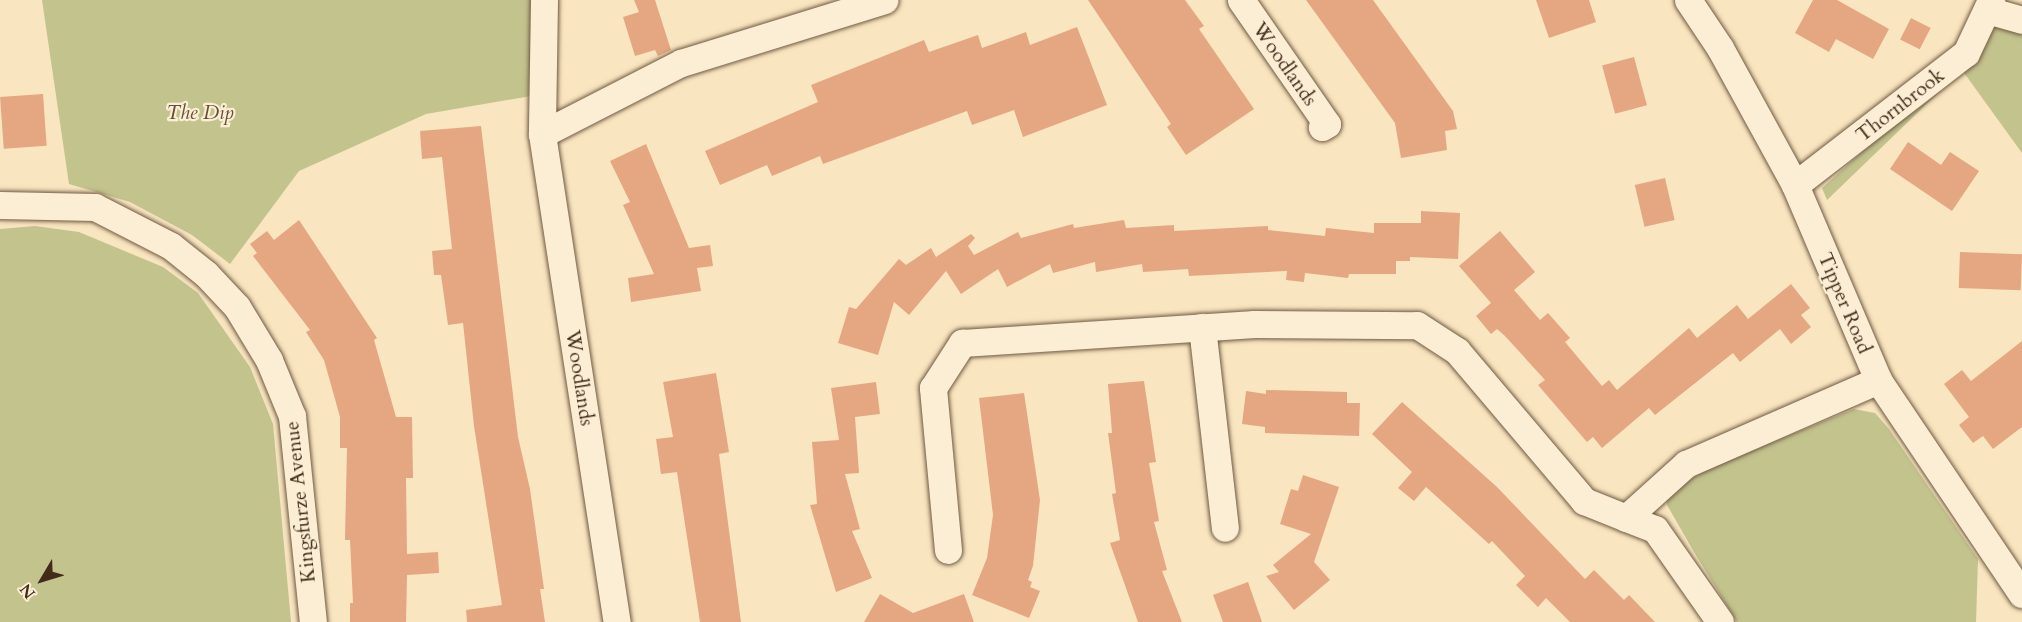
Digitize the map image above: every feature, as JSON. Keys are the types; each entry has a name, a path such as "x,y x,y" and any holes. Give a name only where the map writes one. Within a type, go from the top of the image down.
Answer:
{"street":[{"name":"Woodlands","path":"544,0 542,134 616,622"},
{"path":"542,134 681,63 884,0"},
{"name":"Woodlands","path":"1241,0 1327,124 1323,127"},
{"name":"Tipper Road","path":"1688,0 1720,48 1795,185 1878,380 2022,594"},
{"name":"Thornbrook","path":"1795,185 1966,53 1989,5 2022,20"},
{"name":"Kingsfurze Avenue","path":"0,205 95,207 171,246 206,274 237,307 269,360 292,416 313,622"},
{"path":"948,550 933,388 962,343 1202,327 1417,326 1456,351 1584,501 1655,529 1720,622"},
{"path":"1202,327 1225,528"},
{"path":"1626,518 1686,464 1878,380"}],"green space":[{"name":"The Dip","path":"42,0 533,0 531,96 426,114 299,171 230,264 192,235 130,202 69,184"},
{"path":"1990,19 2022,29 2022,153 1962,70 1827,200 1822,188 1973,53"},
{"path":"35,226 79,232 163,267 198,293 250,367 273,424 291,622 0,622 0,229"},
{"path":"1854,409 1875,413 1889,429 1978,559 1976,622 1737,622 1667,505 1666,495 1707,469"}],"building":[{"path":"634,0 655,0 671,50 658,56 655,50 635,56 623,17 639,12"},
{"path":"1088,0 1185,0 1204,26 1199,29 1254,109 1186,155 1167,127 1171,124"},
{"path":"1306,0 1373,0 1453,111 1457,129 1445,131 1447,150 1401,158 1395,123"},
{"path":"1536,0 1589,0 1596,22 1549,38"},
{"path":"1813,0 1837,0 1889,29 1873,59 1836,39 1829,52 1795,33"},
{"path":"1911,18 1931,28 1920,49 1900,39"},
{"path":"1077,27 1107,105 1023,137 1014,110 972,125 967,111 823,164 820,156 772,176 767,165 720,185 705,151 818,102 811,85 924,40 929,52 978,35 982,48 1026,32 1030,45"},
{"path":"1634,57 1647,105 1615,114 1602,66"},
{"path":"43,94 47,146 4,149 0,97"},
{"path":"481,126 518,437 530,489 544,589 540,589 545,622 467,622 466,610 502,605 474,426 463,323 448,325 441,275 434,275 432,251 452,249 442,157 422,159 420,131"},
{"path":"1908,142 1941,165 1950,152 1979,171 1952,211 1890,169"},
{"path":"646,144 689,248 710,245 713,266 697,268 701,291 631,302 628,278 654,274 623,205 630,202 610,161"},
{"path":"1665,178 1675,220 1644,227 1635,185"},
{"path":"1421,211 1460,213 1458,259 1410,257 1410,261 1396,261 1396,274 1349,274 1348,278 1305,273 1304,282 1286,280 1287,271 1189,276 1188,269 1143,272 1142,264 1096,272 1095,262 1053,273 1050,264 1007,287 998,269 961,294 946,271 909,315 894,302 878,355 838,343 849,307 856,309 899,259 906,265 931,248 936,257 971,234 975,238 968,246 974,255 1018,232 1021,238 1073,224 1074,228 1124,220 1126,228 1174,225 1174,231 1268,226 1268,230 1325,236 1326,228 1374,233 1374,223 1421,223"},
{"path":"299,220 377,338 374,340 396,417 412,417 413,478 406,478 407,554 438,552 439,573 407,575 406,622 350,622 350,603 353,603 350,540 345,540 347,448 340,448 340,417 324,360 306,332 310,330 253,256 257,253 250,244 267,231 274,240"},
{"path":"1500,231 1535,272 1514,290 1540,320 1548,313 1570,338 1565,342 1602,386 1609,380 1617,390 1689,328 1697,338 1737,305 1748,319 1791,284 1810,308 1801,315 1811,327 1791,344 1780,329 1740,362 1733,353 1655,415 1649,408 1602,448 1593,437 1587,442 1538,385 1545,380 1505,336 1497,329 1491,334 1476,316 1491,303 1459,266"},
{"path":"1960,252 2022,254 2021,290 1959,288"},
{"path":"2022,341 2022,427 1993,449 1983,436 1973,443 1959,425 1969,417 1944,384 1962,370 1971,381"},
{"path":"716,373 729,452 719,454 741,622 700,622 677,472 661,474 656,439 673,437 663,382"},
{"path":"1144,381 1156,462 1149,463 1159,521 1154,522 1167,570 1162,571 1182,622 1138,622 1110,543 1120,540 1112,494 1116,493 1108,433 1112,433 1108,384"},
{"path":"876,382 880,414 855,417 859,473 845,474 860,529 852,531 872,578 836,592 810,505 817,504 812,442 839,440 831,388"},
{"path":"1266,390 1347,392 1347,403 1360,403 1359,436 1265,433 1265,427 1242,424 1246,391 1266,394"},
{"path":"1024,393 1040,500 1033,566 1028,580 1032,582 1030,587 1040,591 1029,618 972,595 987,558 993,515 979,398"},
{"path":"1402,402 1497,487 1585,579 1594,570 1624,600 1629,595 1655,622 1570,622 1546,598 1538,607 1516,585 1525,576 1492,541 1489,544 1426,487 1414,501 1398,488 1412,472 1372,434"},
{"path":"1303,475 1339,487 1314,562 1330,580 1294,610 1266,576 1279,572 1273,565 1311,534 1280,524 1291,489 1298,491"},
{"path":"1248,582 1262,622 1223,622 1213,595"},
{"path":"880,594 913,613 964,594 974,622 864,622"}]}
